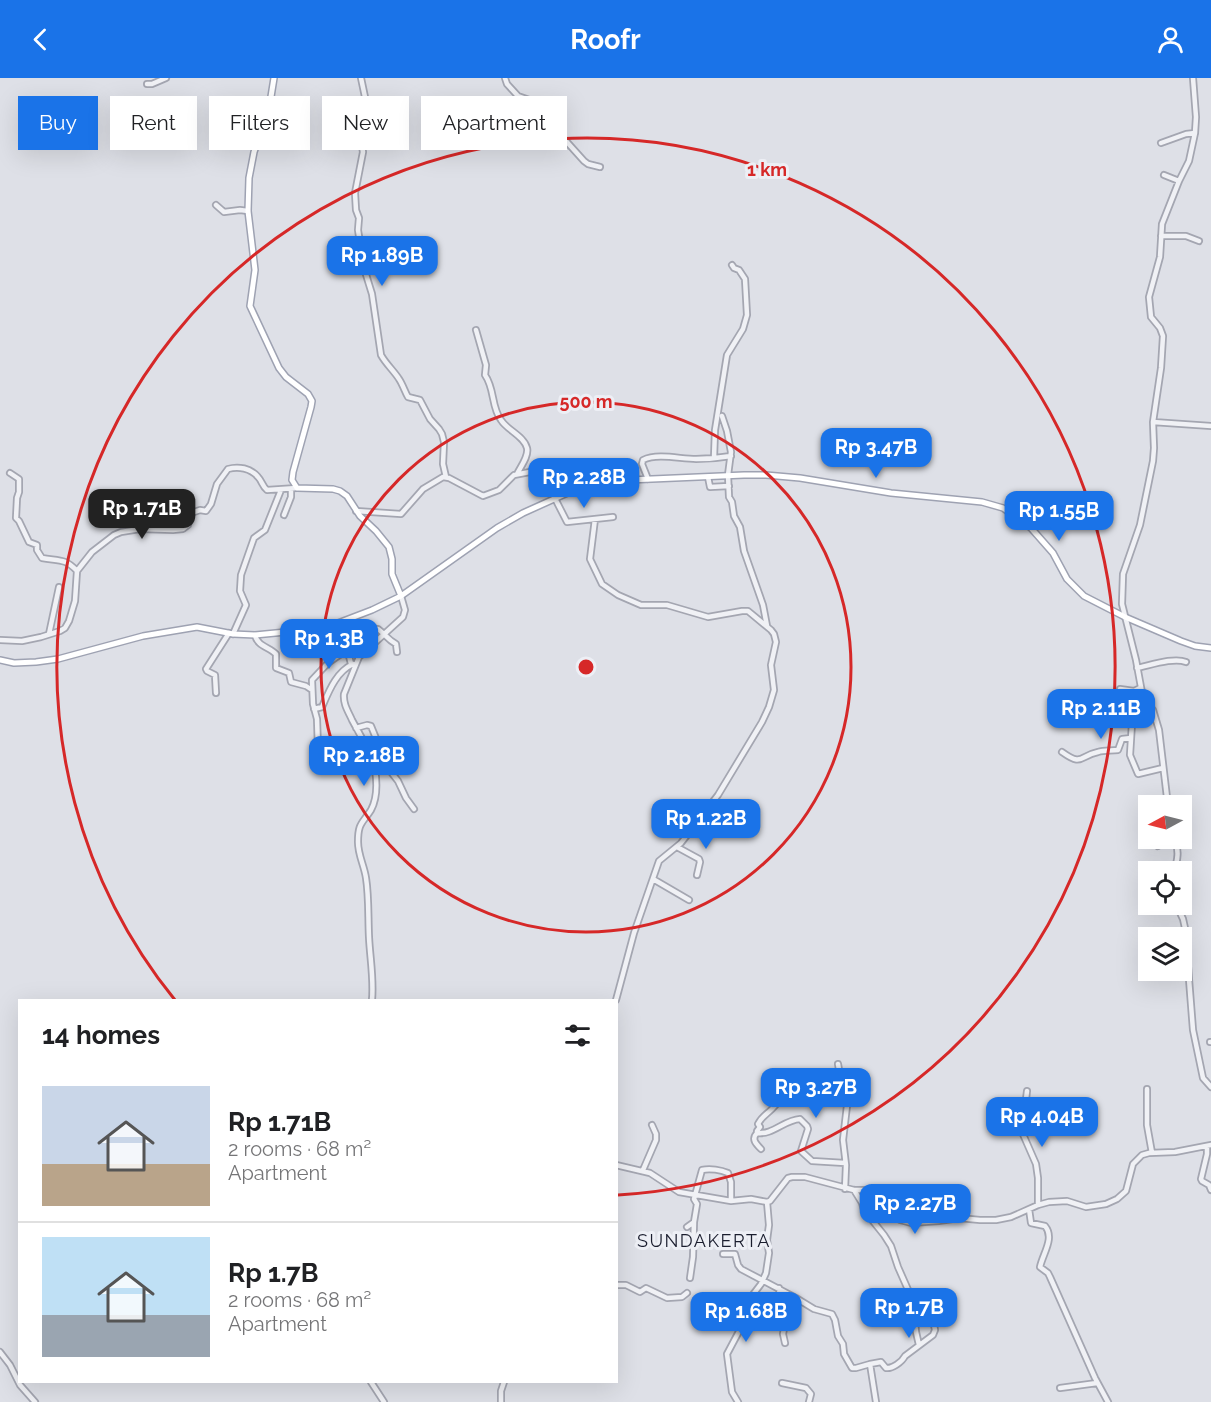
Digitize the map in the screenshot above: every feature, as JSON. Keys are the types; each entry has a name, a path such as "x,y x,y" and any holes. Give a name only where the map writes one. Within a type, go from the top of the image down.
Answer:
{"main road":[{"path":"273,78 269,110 251,161 247,193 255,270 250,303 279,368 286,377 308,394 312,401 292,477 293,484 294,488 333,489 347,496 360,516 389,547 392,574 401,596"},
{"path":"0,660 14,663 58,659 143,636 197,627 231,634 255,635 296,631 338,623 401,596 496,528 574,490 602,482 728,475 800,478 891,493 982,502 1003,508 1031,528 1049,547 1067,579 1084,596 1181,641 1211,648"}],"street":[{"path":"147,84 166,78"},
{"path":"361,78 365,97 364,122 360,135 363,149 362,161 355,193 356,210 359,218 358,230 364,268 372,294 381,354 401,381 408,397 420,400 429,419 441,431 444,441 443,464 446,477"},
{"path":"506,78 507,84 518,96 536,103 543,123 549,131 566,141 588,164 600,167"},
{"path":"1167,795 1161,738 1153,710 1143,698 1140,688 1122,604 1122,577 1137,534 1154,448 1153,422 1163,340 1162,331 1151,315 1149,297 1160,257 1162,224 1190,158 1195,134 1193,78"},
{"path":"1161,143 1179,136 1195,134"},
{"path":"1164,175 1179,181"},
{"path":"216,205 225,212 248,211"},
{"path":"1161,236 1186,236 1199,241"},
{"path":"714,458 715,430 727,355 743,329 747,315 745,279 732,265"},
{"path":"477,330 486,365 485,375 489,381 496,412 502,423 525,442 527,455 517,474"},
{"path":"722,416 724,426 728,431 731,456 728,475 729,497 740,527 744,551 763,605 767,626"},
{"path":"1153,422 1211,426"},
{"path":"648,479 642,463 645,458 698,459 731,456"},
{"path":"0,640 22,641 65,628 75,601 77,571 92,552 121,532 140,528 173,530 185,528 191,513 206,511 209,508 219,482 228,469 239,467 250,471 265,489 294,488 284,515"},
{"path":"356,511 403,513 423,489 443,477 482,496 499,490 517,474 534,471 541,472 567,522 613,517"},
{"path":"10,473 19,479 16,518 29,542 37,545 42,558 66,561 77,571"},
{"path":"708,477 710,487 729,486"},
{"path":"216,693 215,675 206,669 231,634 246,605 240,591 243,567 254,538 265,530 282,490"},
{"path":"596,519 590,559 601,584 641,606 667,605 707,617 747,610 767,626 774,634 776,642 771,665 774,690 769,707 718,795 677,847 659,861 634,933 616,999"},
{"path":"49,634 59,587"},
{"path":"315,709 322,707 335,680 403,617 405,610 401,596"},
{"path":"365,630 376,629 384,634 388,640 396,644 396,652"},
{"path":"255,635 260,644 276,654 276,668 288,672 291,682 312,690"},
{"path":"318,748 312,680 328,663 348,652 353,664 344,699 373,763 376,779 375,801 361,822 358,832 358,851 366,880 373,979 372,999"},
{"path":"1137,668 1167,662 1184,660 1186,662"},
{"path":"1119,711 1120,689 1134,691 1140,688"},
{"path":"1134,691 1130,756 1139,774 1163,768"},
{"path":"356,728 367,724 371,726 384,763 398,781 414,809"},
{"path":"1062,752 1078,760 1096,752 1118,750 1122,739 1131,738"},
{"path":"677,847 699,859 697,874"},
{"path":"653,879 689,900"},
{"path":"1180,915 1185,926 1195,1042 1203,1078 1211,1087"},
{"path":"838,1064 841,1081 858,1091"},
{"path":"761,1149 754,1140 760,1127 758,1124 785,1093 789,1084"},
{"path":"845,1189 843,1138 848,1097 846,1086"},
{"path":"1147,1089 1147,1125 1152,1153"},
{"path":"1027,1091 1022,1130 1037,1171 1038,1205"},
{"path":"757,1133 766,1134 793,1119 800,1119 808,1128 801,1150 811,1160 845,1163"},
{"path":"643,1170 656,1140 652,1125"},
{"path":"618,1165 652,1174 676,1192 731,1201 751,1199 767,1202 786,1180 792,1177 805,1178 854,1191 866,1190 885,1199 890,1210 900,1220 911,1223 959,1218 1003,1219 1038,1205 1067,1201 1087,1207 1109,1203 1126,1189 1133,1166 1144,1154 1175,1152 1209,1146 1201,1179 1210,1182 1211,1191"},
{"path":"690,1278 697,1204 694,1198 702,1170 721,1170 728,1173 731,1201"},
{"path":"854,1191 865,1212 891,1246 913,1301 919,1345"},
{"path":"738,1402 732,1392 727,1352 744,1322 745,1305 766,1273 769,1252 767,1202"},
{"path":"1029,1209 1031,1222 1045,1226 1049,1231 1049,1241 1040,1266 1048,1273 1097,1383 1108,1402"},
{"path":"687,1227 694,1222"},
{"path":"723,1254 735,1254 741,1269 814,1309 832,1314 838,1336 844,1345 843,1353 852,1368 881,1362 889,1368 933,1336 935,1332 928,1294"},
{"path":"618,1285 626,1285 640,1292 646,1288 667,1298 682,1297 687,1293"},
{"path":"779,1288 785,1323 784,1343"},
{"path":"0,1352 18,1381"},
{"path":"870,1364 876,1402"},
{"path":"19,1383 35,1402"},
{"path":"372,1383 384,1402"},
{"path":"501,1402 504,1383"},
{"path":"782,1383 806,1388 811,1394 809,1402"},
{"path":"1060,1389 1097,1383"}],"district":[{"name":"SUNDAKERTA","path":"704,1240"}]}
